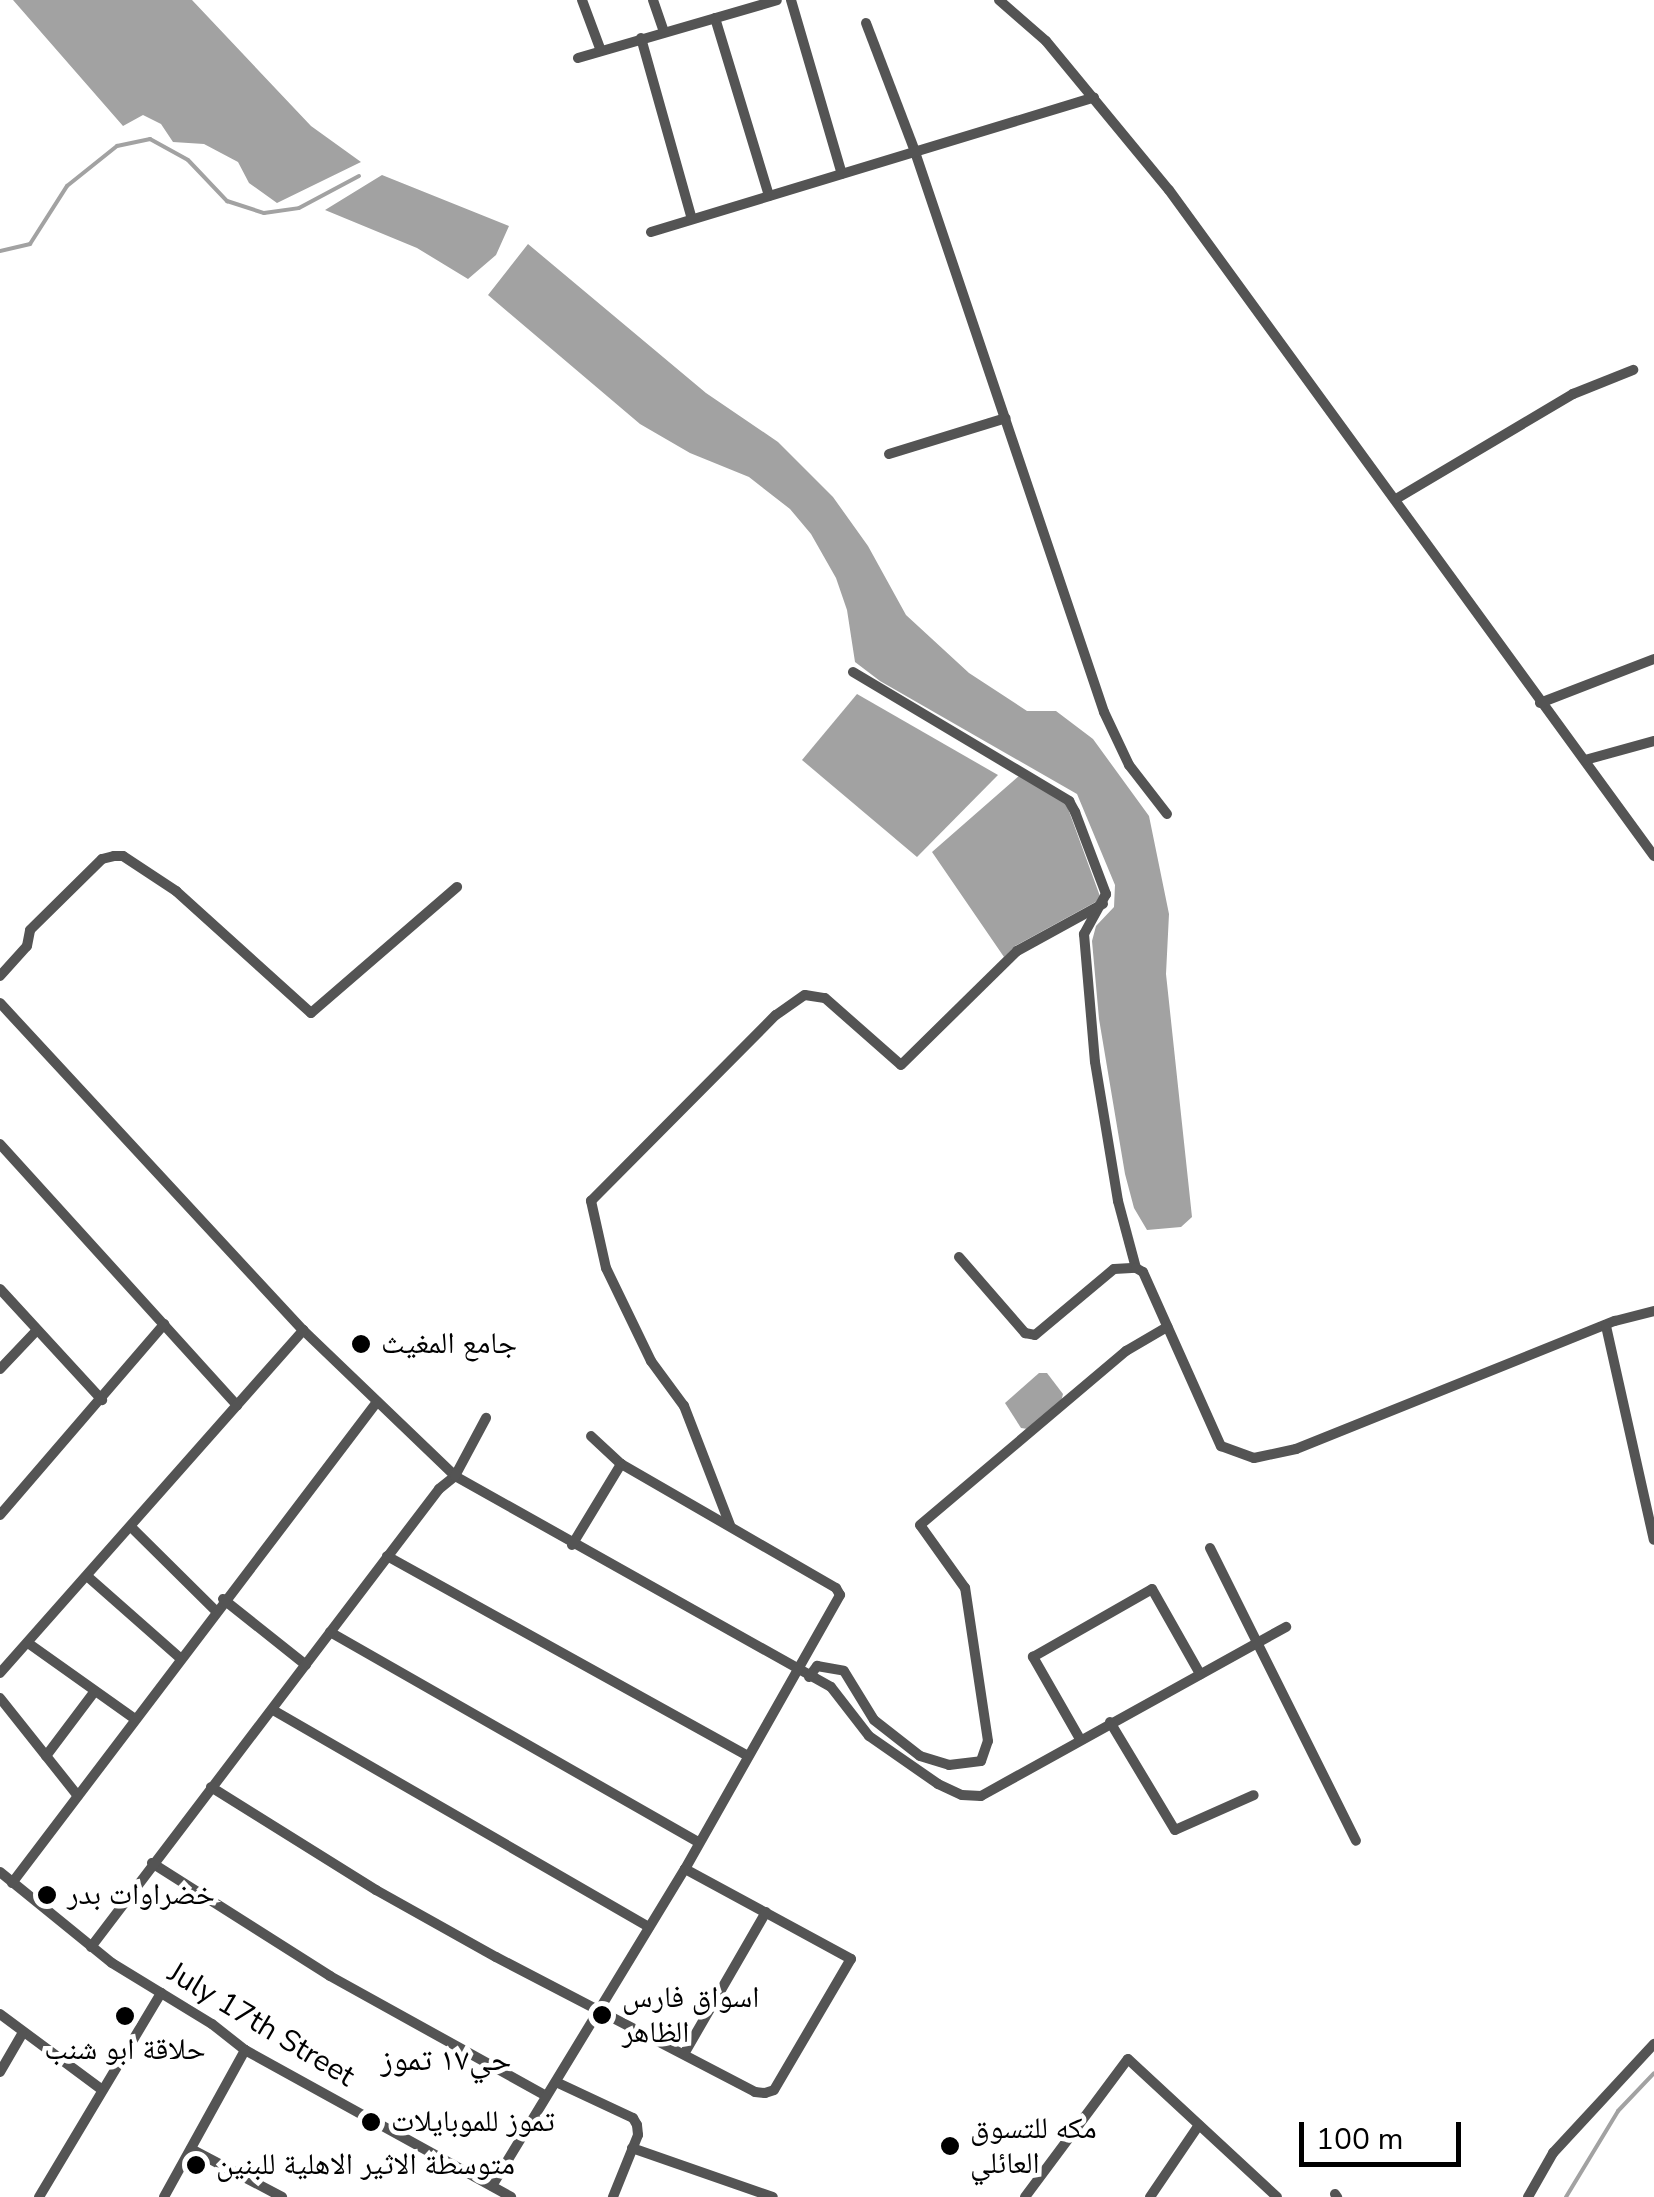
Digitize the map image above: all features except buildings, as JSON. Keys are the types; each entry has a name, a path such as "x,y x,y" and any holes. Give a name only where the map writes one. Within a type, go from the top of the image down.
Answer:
{"street":[{"path":"582,0 601,50"},
{"path":"653,0 664,32"},
{"path":"728,0 732,13"},
{"path":"578,58 777,0"},
{"path":"791,0 842,174"},
{"path":"998,0 1046,40 1170,190 1654,856"},
{"path":"715,18 769,196"},
{"path":"866,23 914,150 1104,712 1129,764 1167,814"},
{"path":"642,38 692,219"},
{"path":"651,232 1094,97"},
{"path":"1396,499 1573,394 1632,370"},
{"path":"889,454 1006,418"},
{"path":"1540,703 1654,659"},
{"path":"853,672 1069,802 1106,894 1084,934 1094,1043 1118,1201 1136,1268"},
{"path":"1584,760 1654,740"},
{"path":"0,976 27,946 30,930 102,859 114,856 123,856 176,891 311,1013 457,887"},
{"path":"730,1525 684,1406 651,1361 606,1268 590,1201 776,1015 806,995 825,998 901,1065 1018,951 1103,904"},
{"path":"0,1003 304,1330 456,1476 572,1545 830,1687 869,1736 904,1763 962,1796 980,1796 1286,1626"},
{"path":"0,1144 237,1405"},
{"path":"959,1257 1025,1333 1035,1336 1114,1269 1136,1268 1143,1272 1221,1446 1254,1458 1296,1448 1606,1326 1654,1311"},
{"path":"0,1289 102,1400"},
{"path":"0,1515 164,1324"},
{"path":"1606,1326 1654,1540"},
{"path":"804,1674 817,1666 844,1671 874,1720 920,1756 949,1765 981,1761 988,1741 965,1588 920,1526 1126,1351 1167,1328"},
{"path":"0,1369 38,1330"},
{"path":"0,1673 304,1330"},
{"path":"12,1884 215,1610 377,1402"},
{"path":"90,1947 439,1488 456,1476 486,1418"},
{"path":"492,2186 685,1868 748,1756 804,1674 840,1594 730,1525 621,1464 591,1436"},
{"path":"572,1545 621,1464"},
{"path":"130,1527 215,1610"},
{"path":"1210,1548 1356,1841"},
{"path":"387,1556 748,1756"},
{"path":"87,1576 180,1658"},
{"path":"1080,1739 1033,1656 1152,1589 1200,1674"},
{"path":"224,1599 306,1664"},
{"path":"330,1632 697,1841"},
{"path":"28,1643 136,1719"},
{"path":"46,1756 96,1691"},
{"path":"0,1698 78,1796"},
{"path":"273,1710 649,1927"},
{"path":"1110,1722 1175,1830 1254,1795"},
{"path":"210,1788 393,1900 755,2092 774,2090 851,1962 849,1956 685,1868"},
{"path":"152,1864 314,1966 546,2095"},
{"name":"July 17th Street","path":"0,1872 90,1947 245,2050 511,2197"},
{"path":"684,2054 766,1912"},
{"path":"39,2197 160,1993"},
{"path":"0,2014 100,2090"},
{"path":"0,2072 22,2034"},
{"path":"1528,2197 1553,2153 1654,2044"},
{"path":"164,2197 245,2050"},
{"path":"1025,2197 1128,2059 1273,2196"},
{"path":"556,2082 633,2118 638,2135 613,2197"},
{"path":"1150,2197 1199,2125"},
{"path":"632,2148 773,2197"},
{"path":"191,2150 282,2197"}],"shaded area":[{"path":"13,0 192,0 311,126 361,162 277,203 249,183 238,162 204,144 173,142 161,124 143,115 123,126"},
{"path":"382,175 509,226 496,255 468,279 417,248 325,210"},
{"path":"528,244 706,393 778,442 833,497 868,546 906,615 969,673 1027,711 1056,711 1093,739 1149,816 1169,914 1166,974 1192,1217 1181,1227 1147,1230 1134,1208 1125,1174 1099,1019 1092,941 1096,926 1114,907 1115,885 1077,794 880,681 855,662 847,610 836,578 811,534 790,509 749,477 690,453 640,424 488,295"},
{"path":"857,694 998,775 917,857 802,760"},
{"path":"1020,775 1066,803 1101,899 1015,946 1004,957 932,852"},
{"path":"1039,1373 1047,1373 1063,1394 1061,1402 1028,1429 1021,1428 1005,1403"}],"waterway":[{"path":"0,251 30,244 67,186 117,146 150,139 188,160 227,201 264,213 299,208 359,176"},
{"path":"1566,2197 1618,2111 1654,2073"}],"place":[{"name":"جامع المغيث","path":"361,1344"},
{"name":"خضراوات بدر","path":"47,1895"},
{"name":"اسواق فارس الظاهر","path":"602,2015"},
{"name":"حلاقة ابو شنب","path":"125,2016"},
{"name":"تموز للموبايلات","path":"371,2122"},
{"name":"مكه للتسوق العائلي","path":"950,2146"},
{"name":"متوسطة الاثير الاهلية للبنين","path":"196,2165"}],"district":[{"name":"حي۱۷ تموز","path":"446,2060"}]}
